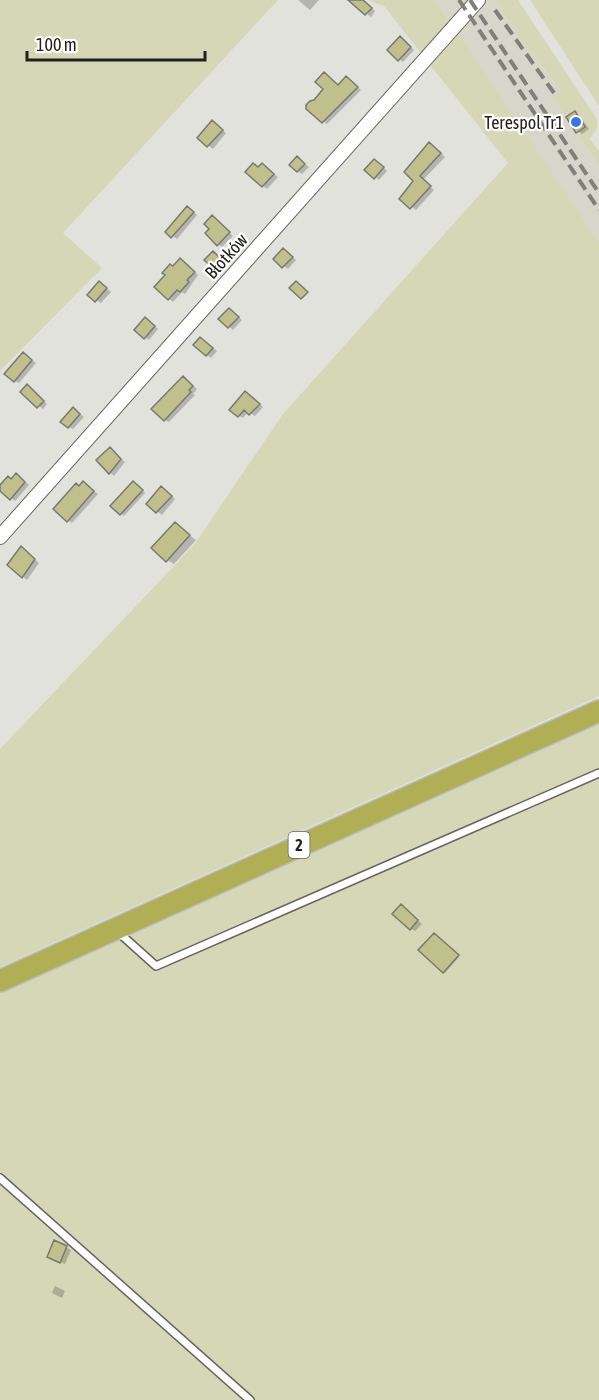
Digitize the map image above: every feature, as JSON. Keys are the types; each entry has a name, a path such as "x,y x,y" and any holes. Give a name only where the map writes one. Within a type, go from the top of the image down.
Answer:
{"highway":[{"name":"2","path":"0,981 599,711"}],"street":[{"name":"Błotków","path":"0,537 478,0"}],"lane":[{"path":"116,929 156,966 599,773"},
{"path":"0,1178 250,1400"}],"shaded area":[{"path":"435,0 495,0 520,39 561,92 554,98 599,166 599,242"}],"green space":[{"path":"0,0 278,0 63,233 102,268 0,371"},
{"path":"368,0 435,0 449,21 421,53 384,6"},
{"path":"495,0 518,0 597,119 597,128 590,139 599,151 599,166 553,97 561,91 520,39"},
{"path":"530,0 599,0 599,106"},
{"path":"458,33 599,242 599,696 0,967 0,749 194,545 283,414 508,163 430,65"},
{"path":"599,723 599,1400 0,1400 0,993"}],"building":[{"path":"348,0 363,0 372,8 365,15"},
{"path":"400,36 411,47 398,61 387,50"},
{"path":"324,72 338,85 346,76 358,87 322,123 306,109 306,105 314,100 323,89 315,82"},
{"name":"Terespol Tr1","path":"575,111 585,127 576,133 566,117"},
{"path":"212,120 223,130 207,147 197,138"},
{"path":"429,142 441,153 420,176 431,186 410,209 399,199 413,181 404,172"},
{"path":"297,156 305,164 297,172 289,165"},
{"path":"374,159 384,167 374,179 364,170"},
{"path":"253,163 258,167 262,163 274,174 262,187 245,172"},
{"path":"187,206 194,212 171,238 165,232"},
{"path":"212,215 230,232 217,246 205,233 209,229 204,224"},
{"path":"283,248 293,257 282,268 273,259"},
{"path":"213,251 222,260 214,269 204,260"},
{"path":"180,258 195,272 180,292 177,290 168,300 154,287 165,275 162,273 170,264 173,266"},
{"path":"99,281 107,288 95,302 87,295"},
{"path":"296,281 308,292 301,299 289,288"},
{"path":"229,308 239,317 228,328 218,319"},
{"path":"145,317 155,326 144,339 134,330"},
{"path":"200,337 213,348 206,356 193,345"},
{"path":"23,352 32,360 14,382 4,374"},
{"path":"183,376 193,386 189,390 191,392 164,421 151,409"},
{"path":"27,384 44,401 37,408 20,392"},
{"path":"245,391 260,404 249,415 244,410 238,417 229,410"},
{"path":"73,407 80,414 68,428 60,422"},
{"path":"110,447 121,459 109,474 96,460"},
{"path":"16,473 25,482 10,500 0,491 0,485 8,476 11,479"},
{"path":"83,481 94,491 67,522 53,509 76,483 79,486"},
{"path":"133,481 143,490 120,515 110,506"},
{"path":"161,486 172,496 156,513 146,504"},
{"path":"175,522 190,535 166,562 151,548"},
{"path":"21,546 35,559 22,578 7,565"},
{"path":"401,904 418,920 410,930 392,914"},
{"path":"434,933 459,955 443,973 418,950"},
{"path":"54,1240 67,1246 60,1263 47,1257"}],"railway":[{"path":"459,0 599,210"},
{"path":"470,0 599,193"},
{"path":"495,10 554,93"}],"place":[{"name":"Terespol Tr1","path":"576,122"}]}
